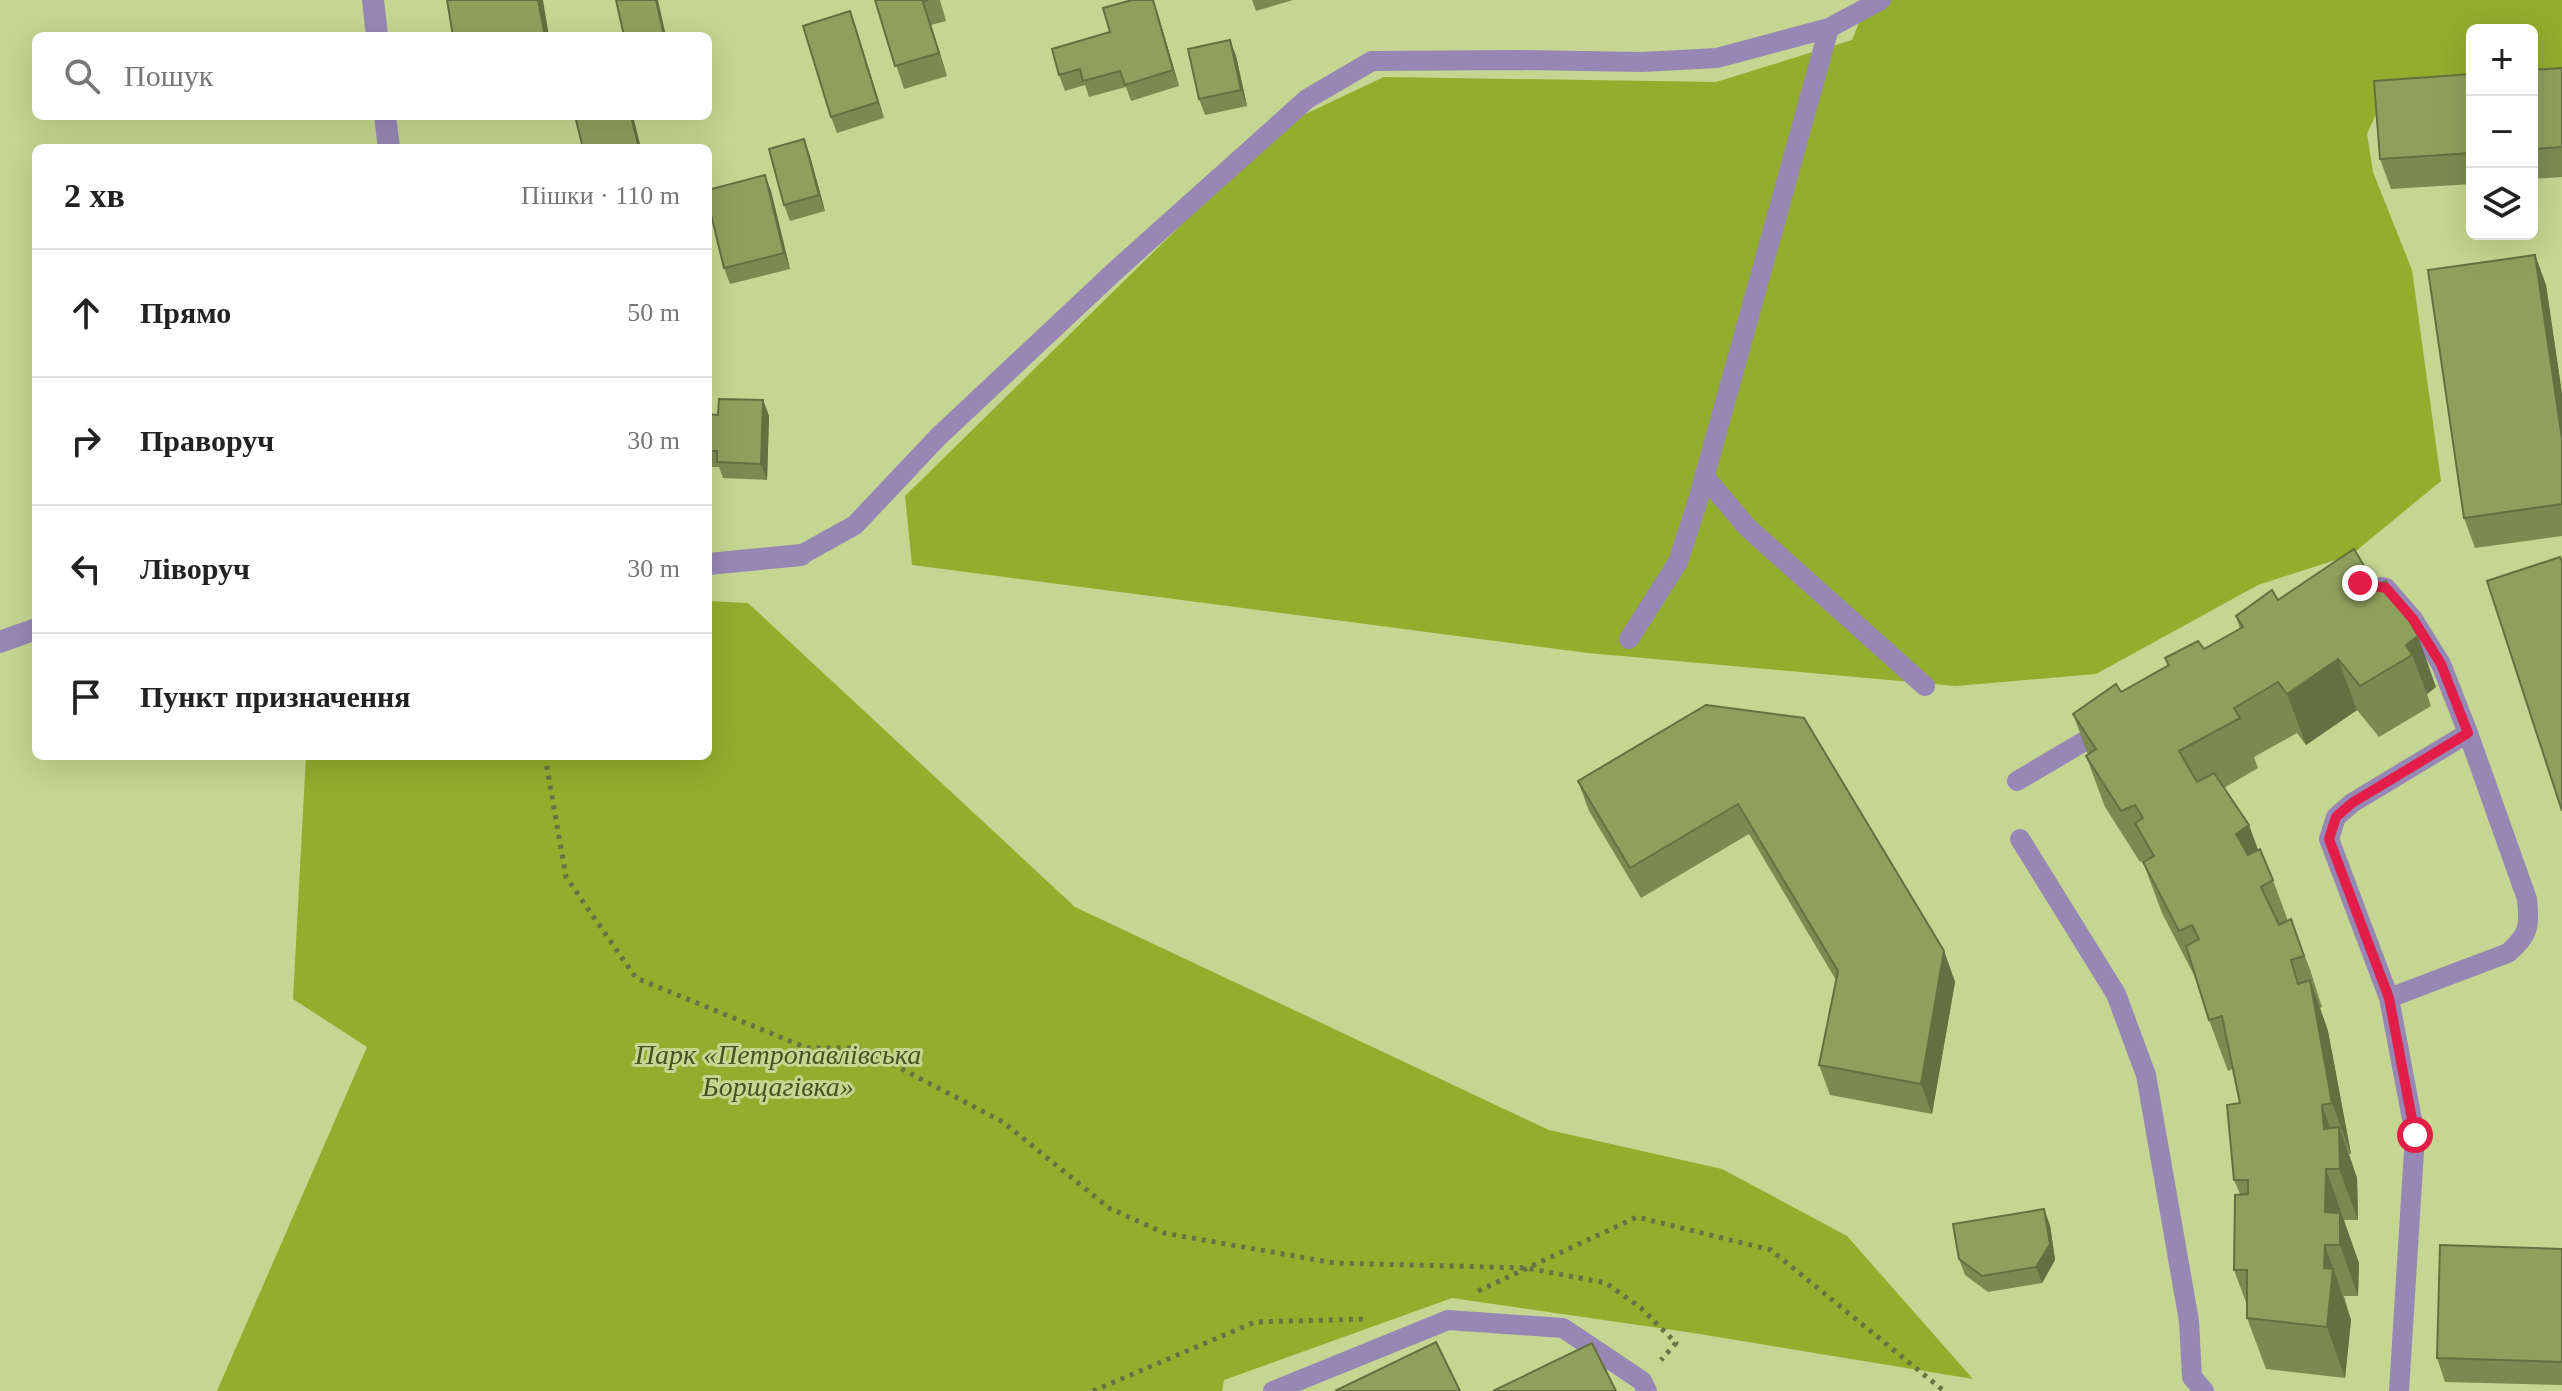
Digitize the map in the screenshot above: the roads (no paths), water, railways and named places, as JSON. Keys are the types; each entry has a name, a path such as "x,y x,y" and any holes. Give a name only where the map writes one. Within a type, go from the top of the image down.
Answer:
{"street":[{"path":"373,0 377,32"},
{"path":"386,120 388,144"},
{"path":"712,564 801,555"},
{"path":"0,642 32,630"}],"lane":[{"path":"801,555 855,525 949,426 1115,271 1307,99 1372,61 1642,62 1717,58 1829,28 1881,0"},
{"path":"1629,639 1678,562 1829,28"},
{"path":"1704,476 1747,527 1925,686"},
{"path":"2360,583 2386,588 2413,619 2441,664 2527,899 2530,921 2523,940 2508,953 2389,998"},
{"path":"2017,781 2123,718"},
{"path":"2399,1391 2415,1135 2389,998 2329,839 2336,817 2352,803 2468,733"},
{"path":"2020,839 2116,994 2146,1075 2189,1321 2192,1377 2204,1391"},
{"path":"1273,1391 1448,1320 1563,1328 1645,1386"}],"park label":[{"name":"Парк «Петропавлівська Борщагівка»","path":"778,1070"}]}
